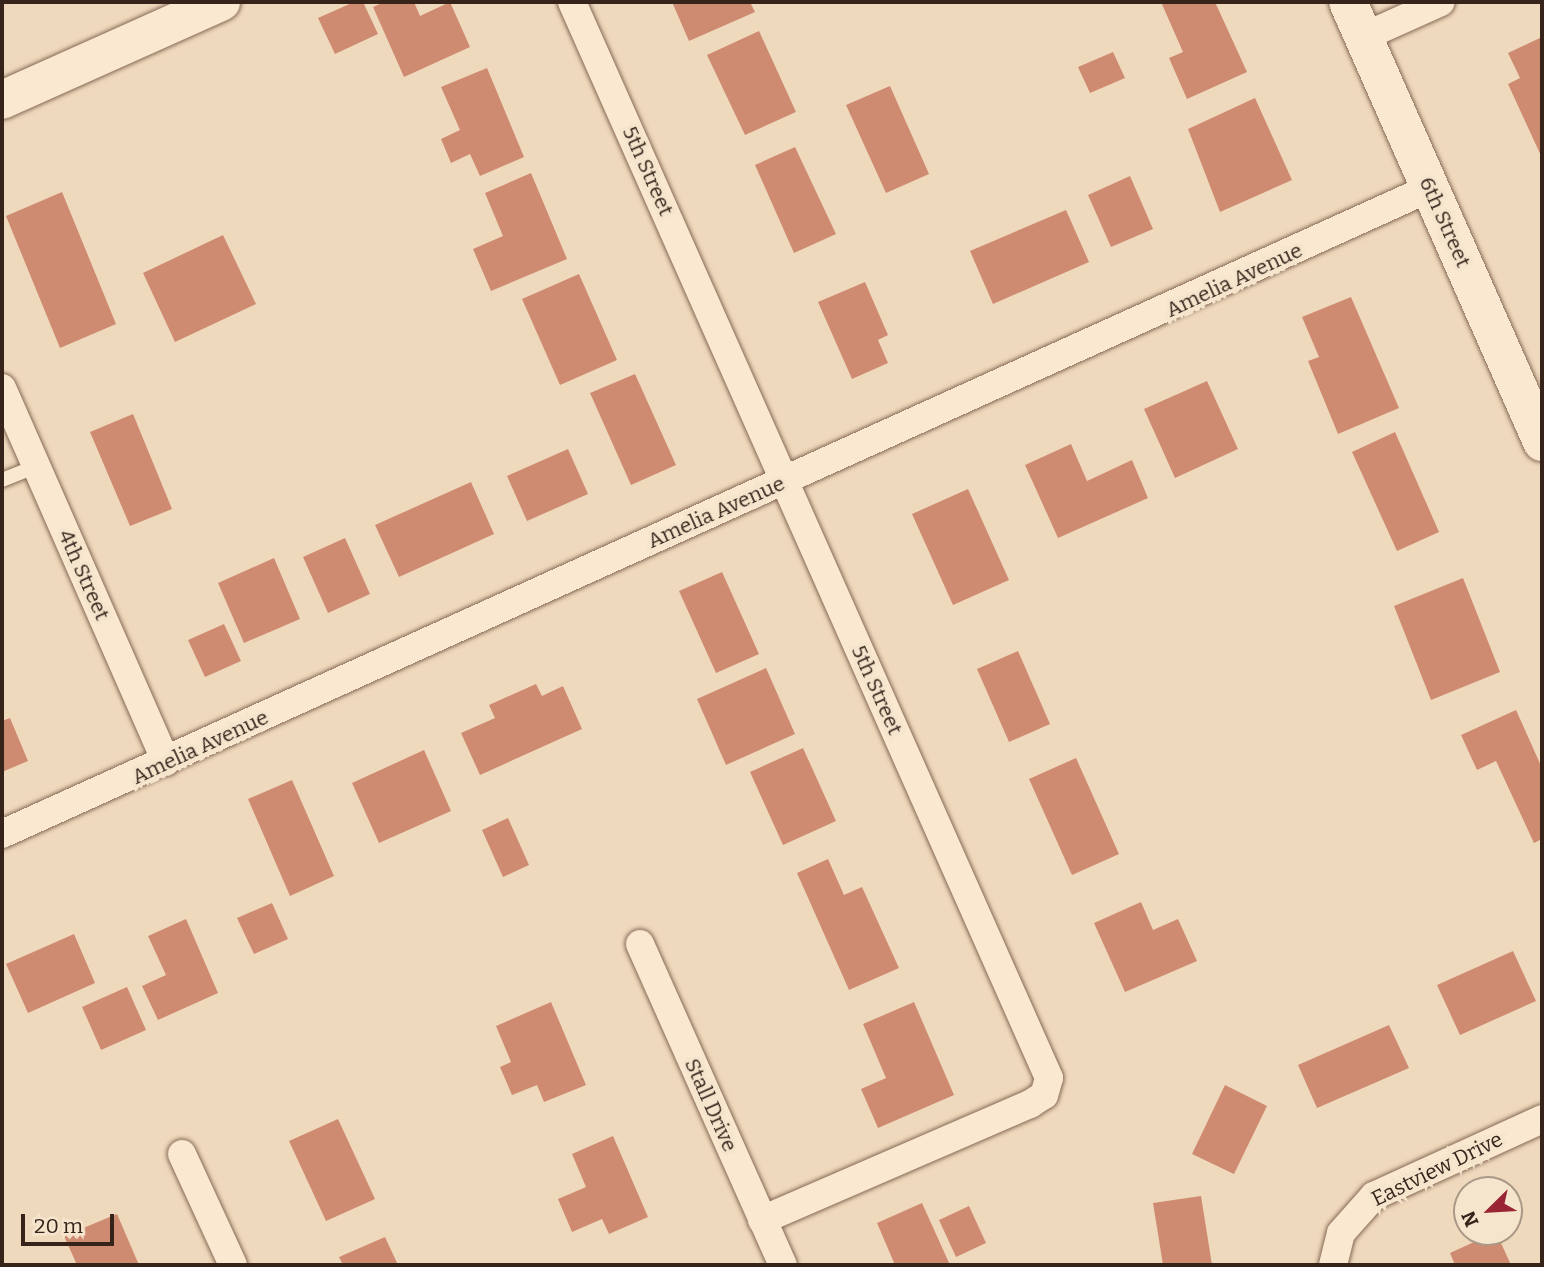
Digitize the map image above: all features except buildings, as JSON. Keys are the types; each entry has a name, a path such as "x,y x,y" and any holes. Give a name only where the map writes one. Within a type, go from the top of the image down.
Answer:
{"street":[{"path":"2,100 221,2"},
{"name":"5th Street","path":"572,2 1050,1087 1030,1104 762,1220"},
{"name":"6th Street","path":"1348,2 1542,442"},
{"path":"1363,37 1441,2"},
{"name":"Amelia Avenue","path":"2,834 1430,188"},
{"name":"4th Street","path":"2,388 166,762"},
{"name":"Stall Drive","path":"640,944 783,1265"},
{"name":"Eastview Drive","path":"1333,1265 1342,1233 1374,1196 1542,1119"},
{"path":"182,1154 233,1265"}],"lane":[{"path":"2,480 36,466"}]}
